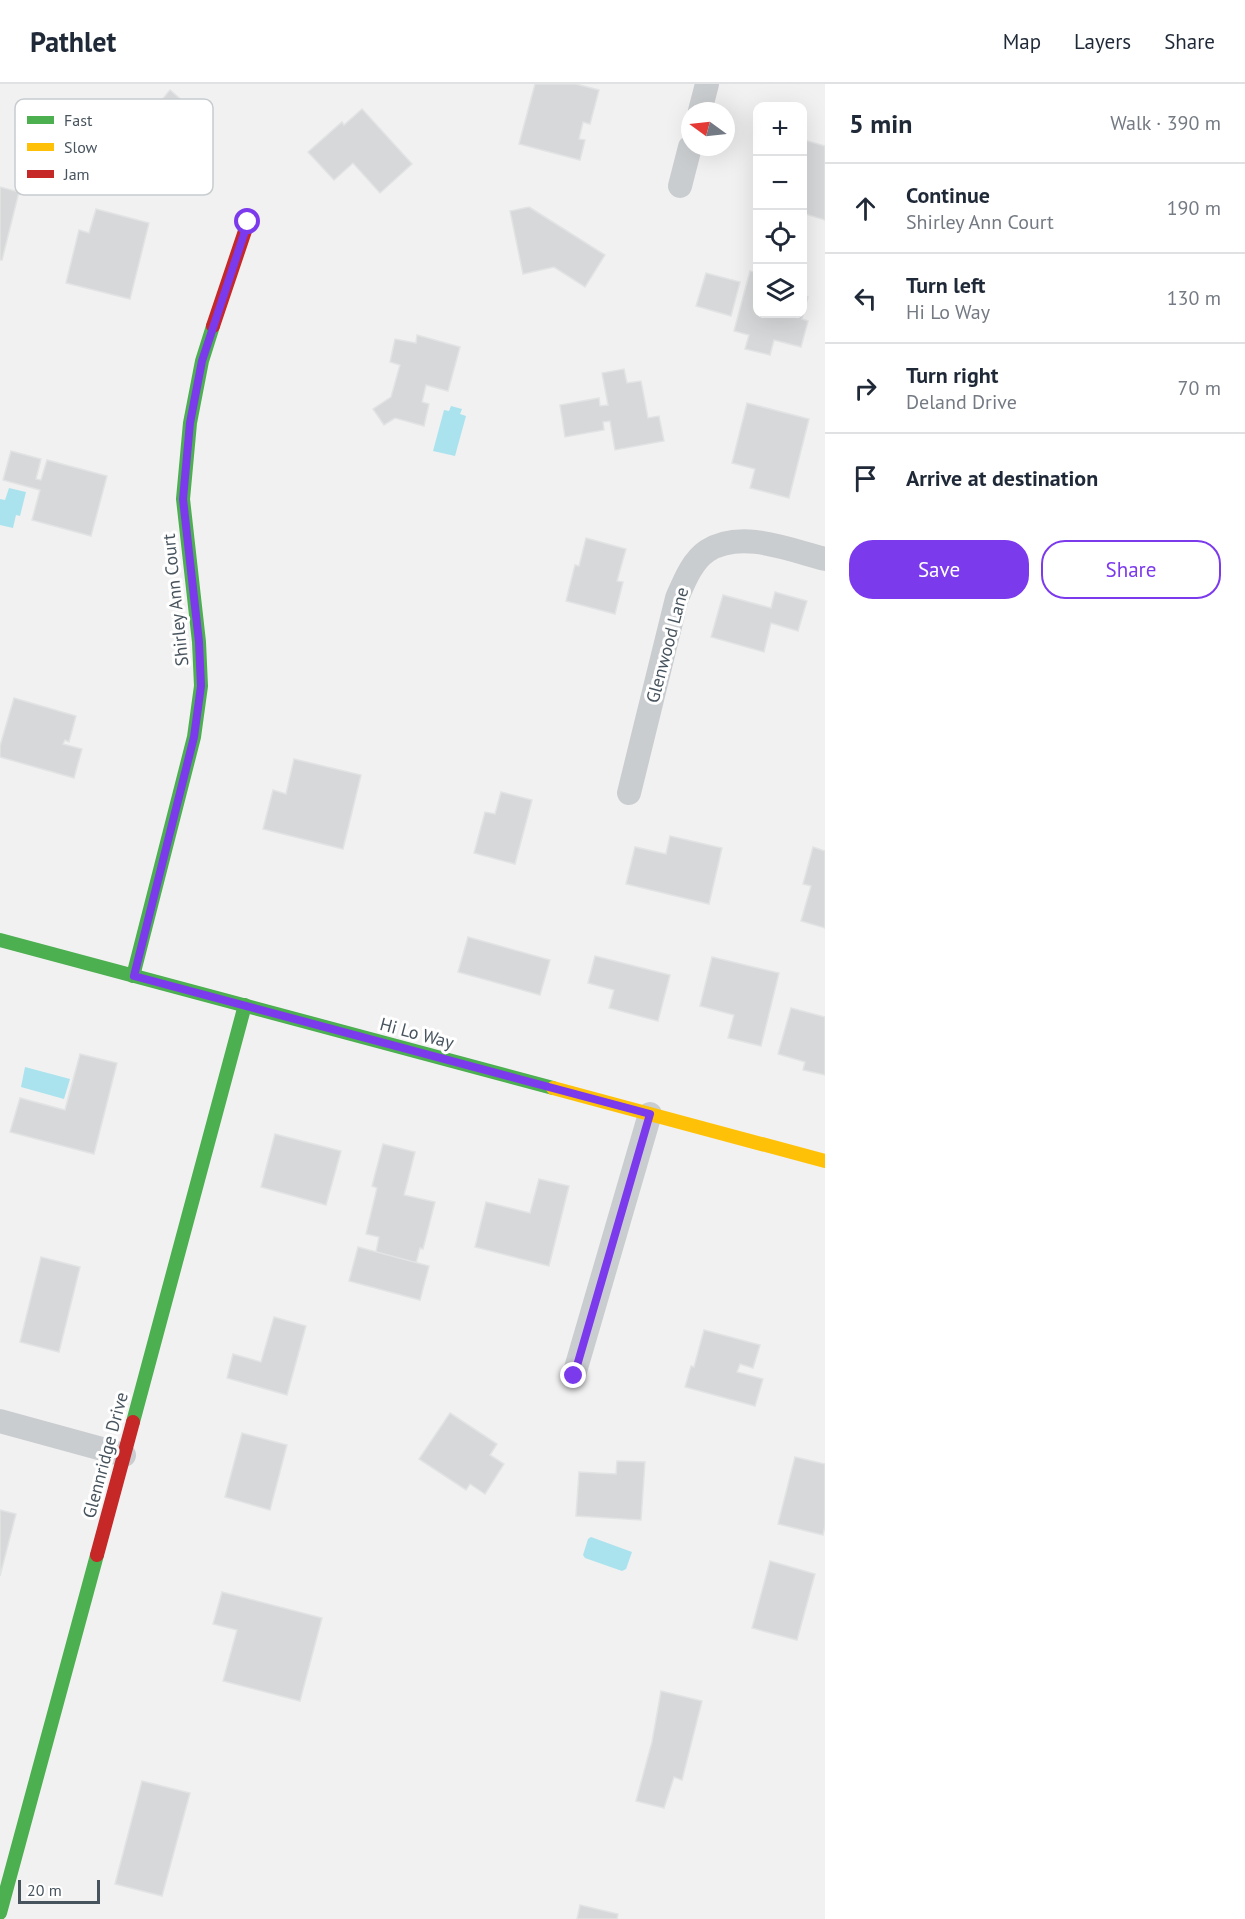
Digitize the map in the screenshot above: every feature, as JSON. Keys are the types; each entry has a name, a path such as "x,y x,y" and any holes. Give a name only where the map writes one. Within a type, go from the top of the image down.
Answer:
{"street":[{"path":"702,102 707,84"},
{"path":"680,186 688,156"},
{"name":"Shirley Ann Court","path":"134,976 194,737 201,686 199,642 183,499 190,423 202,361 248,222"},
{"name":"Glenwood Lane","path":"630,793 677,598 687,573 706,551 731,542 759,543 825,559"},
{"name":"Hi Lo Way","path":"0,940 825,1161"},
{"name":"Glennridge Drive","path":"0,1910 245,1005"},
{"path":"574,1376 650,1114"},
{"path":"0,1421 124,1455"}],"water":[{"path":"451,406 462,409 460,414 466,416 455,456 433,451 444,410 449,411"},
{"path":"9,488 26,492 20,516 16,515 13,528 0,525 0,499 5,500"},
{"path":"25,1067 70,1079 64,1099 21,1087"},
{"path":"591,1537 632,1552 626,1569 622,1571 585,1558 583,1555 588,1539"}],"building":[{"path":"535,84 576,84 599,90 590,124 583,122 579,139 585,140 580,160 519,144"},
{"path":"170,90 180,99 163,99"},
{"path":"362,109 412,164 380,193 353,163 334,180 308,152 342,122 344,125"},
{"path":"807,141 825,146 825,220 807,215"},
{"path":"0,187 15,191 15,195 18,195 2,260 0,260"},
{"path":"529,207 605,255 585,287 554,267 523,274 510,211"},
{"path":"96,209 149,223 130,299 66,283 79,230 89,233"},
{"path":"750,271 753,272 753,318 802,318 808,321 801,347 774,340 770,355 745,349 749,335 734,331"},
{"path":"706,273 740,282 731,316 696,306"},
{"path":"417,335 460,347 448,391 426,385 422,402 429,404 424,426 395,418 384,425 373,409 391,397 400,365 390,362 395,339 416,343"},
{"path":"624,369 627,383 641,381 648,418 659,416 664,441 615,450 610,421 603,422 604,430 565,437 560,405 599,398 600,406 608,405 602,373"},
{"path":"747,403 809,419 789,498 750,488 755,469 732,463"},
{"path":"11,451 41,459 36,479 41,480 47,460 107,476 91,536 32,520 40,490 3,480"},
{"path":"586,538 626,549 617,581 623,582 615,614 566,601 575,565 579,566"},
{"path":"775,592 807,601 798,631 771,623 764,652 711,637 723,595 771,608"},
{"path":"14,698 76,716 69,742 65,740 63,744 82,749 74,778 0,757 0,746"},
{"path":"294,759 361,775 343,849 263,829 273,790 286,794"},
{"path":"501,792 532,800 515,864 474,853 485,812 495,814"},
{"path":"670,836 722,848 709,904 626,884 635,847 666,854"},
{"path":"813,847 825,851 825,928 801,921 811,886 803,884"},
{"path":"468,937 550,960 540,995 458,972"},
{"path":"595,956 670,975 658,1021 609,1008 614,990 588,983"},
{"path":"712,957 779,973 761,1046 728,1038 734,1015 700,1006"},
{"path":"791,1008 825,1017 825,1075 803,1070 805,1062 778,1054"},
{"path":"80,1054 117,1063 94,1154 10,1132 20,1098 65,1110"},
{"path":"275,1134 341,1151 326,1205 261,1187"},
{"path":"383,1144 415,1152 404,1195 435,1202 423,1249 420,1248 416,1263 376,1252 379,1237 366,1234 377,1188 372,1186"},
{"path":"539,1179 569,1186 549,1266 475,1247 486,1202 530,1213"},
{"path":"358,1247 429,1266 420,1300 349,1281"},
{"path":"41,1257 80,1267 59,1352 20,1342"},
{"path":"274,1317 306,1326 287,1395 227,1378 233,1354 261,1362"},
{"path":"704,1330 760,1345 753,1368 740,1364 737,1372 763,1379 755,1406 685,1387 691,1366 694,1367"},
{"path":"450,1413 497,1444 490,1455 504,1464 485,1494 470,1484 466,1490 419,1459"},
{"path":"242,1433 287,1445 270,1510 225,1497"},
{"path":"795,1457 825,1464 823,1535 778,1524"},
{"path":"617,1461 645,1462 641,1520 576,1516 579,1472 616,1474"},
{"path":"0,1510 16,1514 0,1576"},
{"path":"770,1561 815,1574 797,1640 752,1628"},
{"path":"222,1592 322,1618 300,1701 223,1681 237,1630 213,1624"},
{"path":"661,1691 702,1701 682,1780 674,1777 664,1808 636,1801 652,1742"},
{"path":"142,1781 190,1793 162,1896 115,1884"},
{"path":"580,1905 618,1914 617,1919 577,1919"}],"traffic: fast":[{"path":"133,976 194,737 201,686 199,642 183,499 190,423 202,361 213,326"},
{"path":"0,940 553,1088"},
{"path":"133,1422 245,1005"},
{"path":"0,1913 97,1555"}],"traffic: slow":[{"path":"553,1088 825,1161"}],"traffic: jam":[{"path":"213,326 248,222"},
{"path":"97,1555 133,1422"}],"route":[{"path":"248,222 202,361 190,423 183,499 199,642 201,686 194,737 134,976 650,1114 574,1376"}]}
